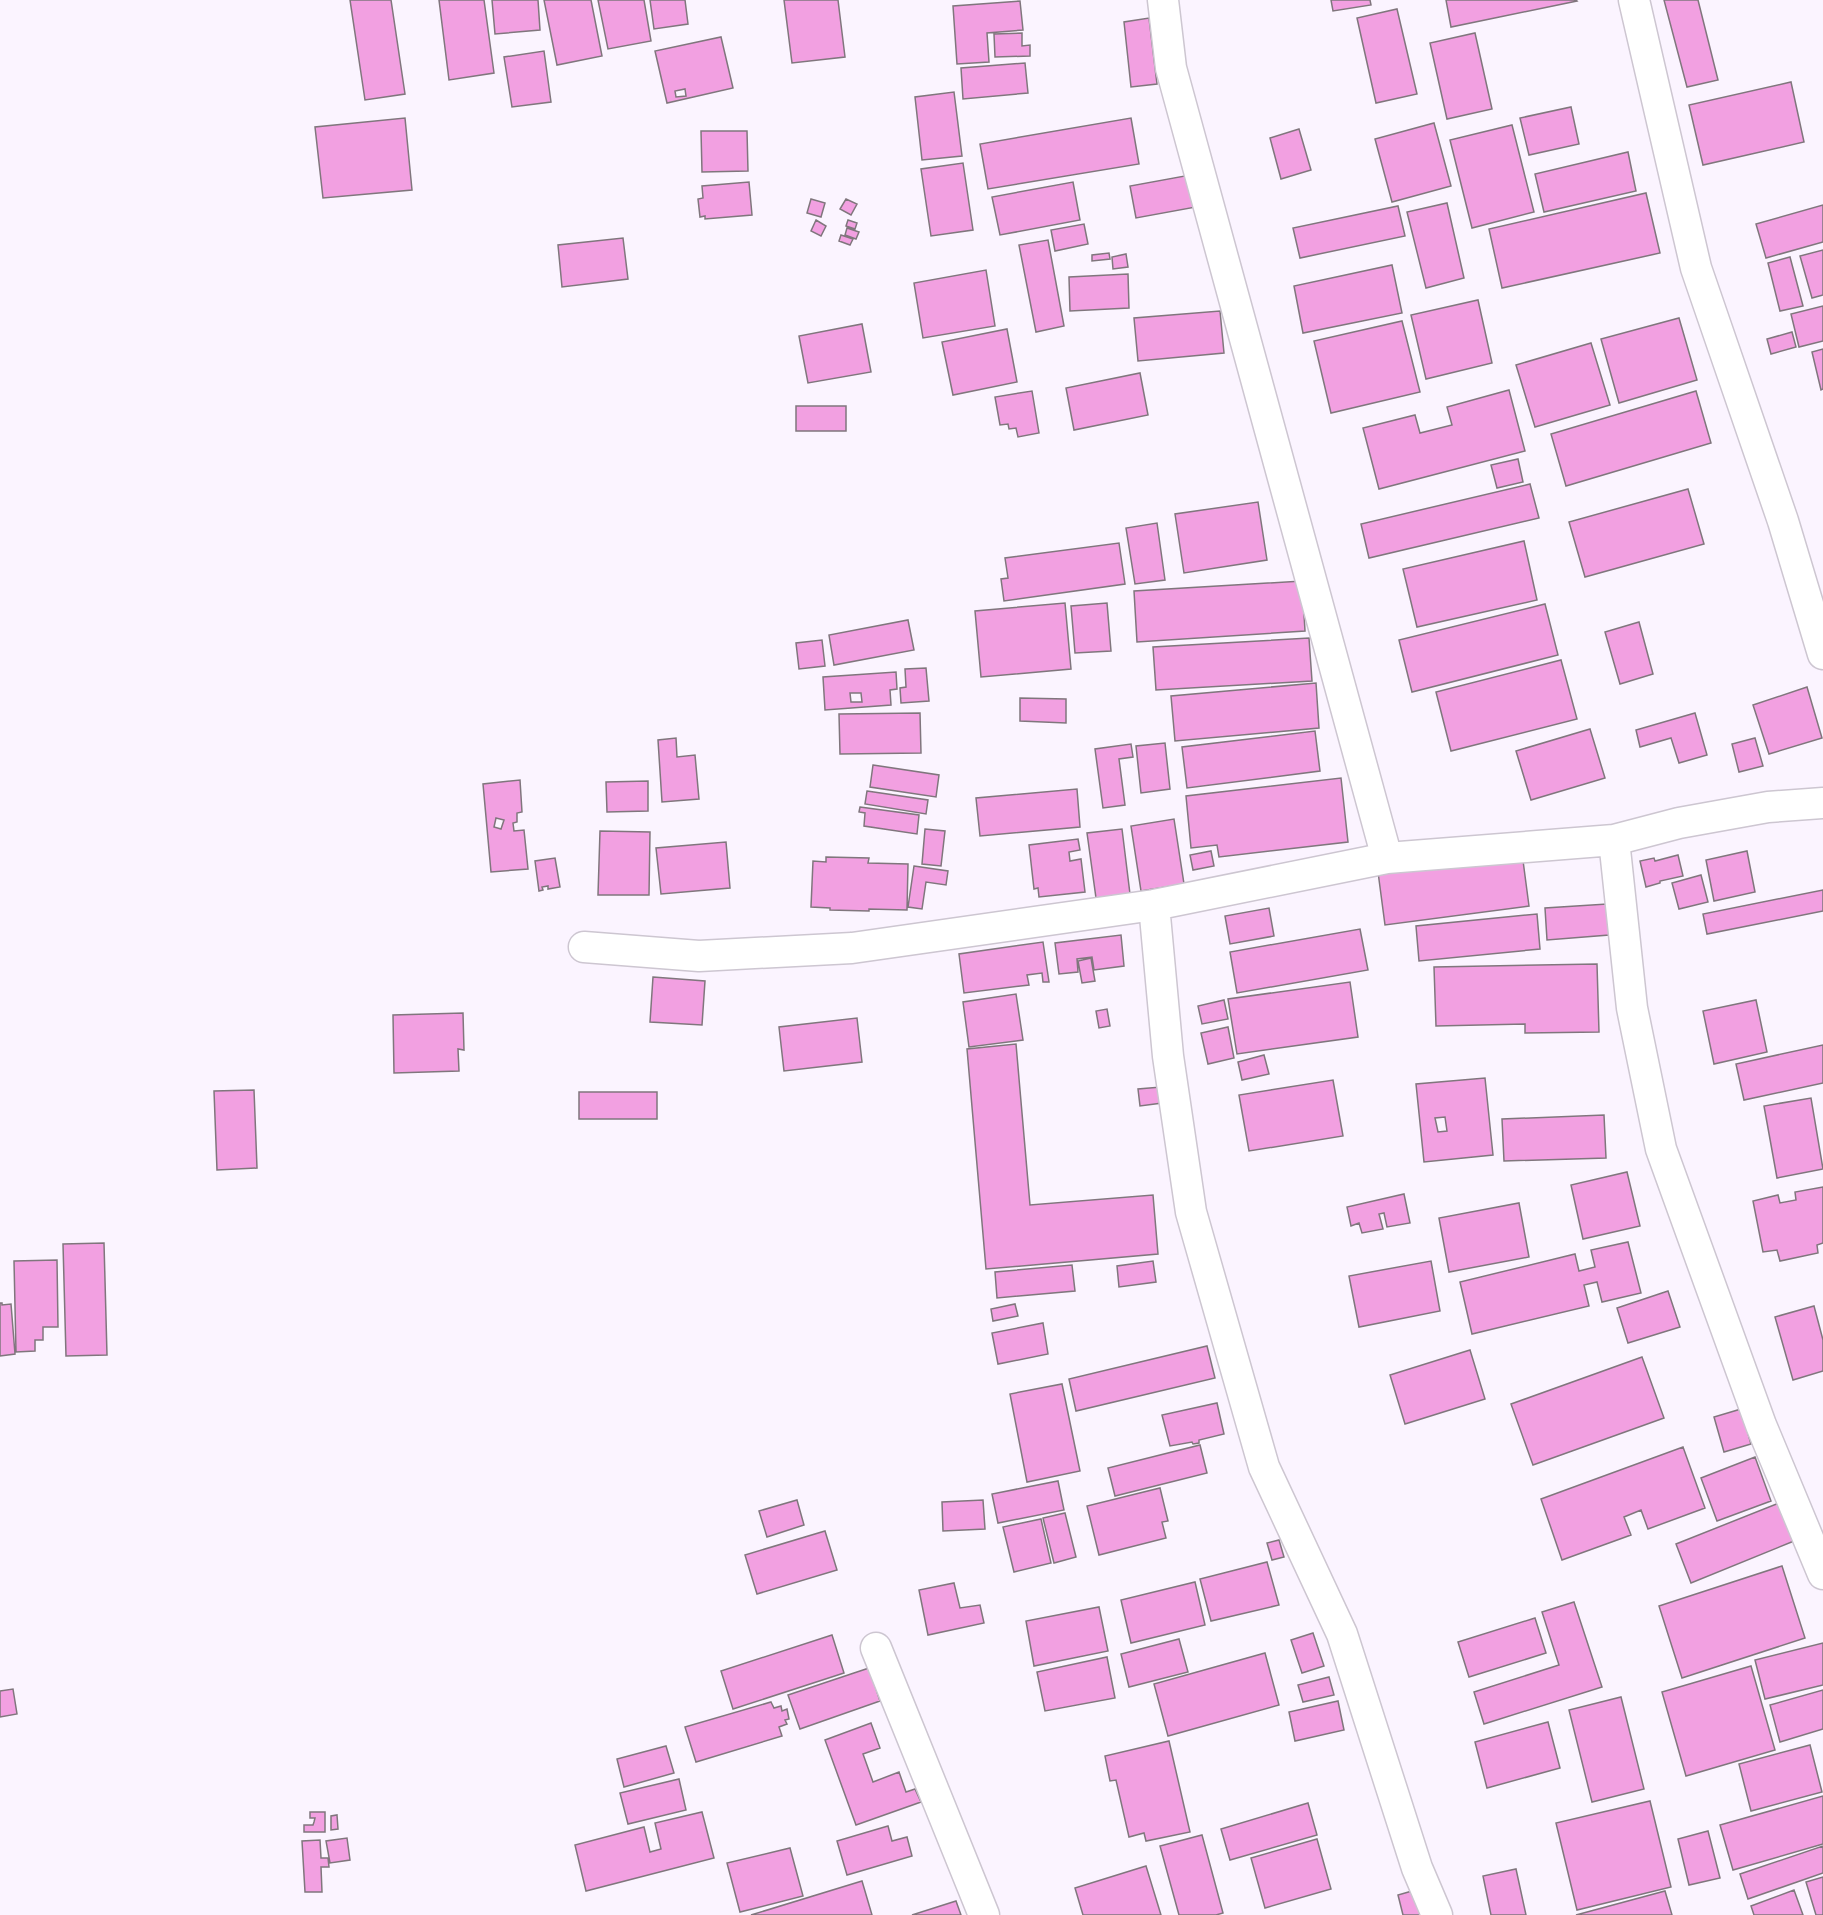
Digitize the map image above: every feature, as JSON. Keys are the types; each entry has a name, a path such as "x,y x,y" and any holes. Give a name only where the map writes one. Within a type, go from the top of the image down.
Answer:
{"street":[{"path":"1163,0 1171,68 1387,858"},
{"path":"1634,0 1696,268 1783,521 1823,654"},
{"path":"585,947 699,956 852,948 1154,905 1387,858 1614,840 1679,823 1768,807 1823,803"},
{"path":"1614,840 1632,1008 1661,1149 1761,1425 1823,1574"},
{"path":"1154,905 1168,1056 1191,1212 1264,1467 1342,1634 1418,1868 1437,1915"},
{"path":"876,1648 984,1915"}],"building":[{"path":"350,0 391,0 405,94 365,100"},
{"path":"439,0 484,0 494,73 449,80"},
{"path":"492,0 538,0 540,30 495,34"},
{"path":"544,0 591,0 602,56 557,65"},
{"path":"598,0 644,0 651,41 608,49"},
{"path":"650,0 685,0 688,24 654,29"},
{"path":"784,0 838,0 845,57 792,63"},
{"path":"1331,0 1370,0 1371,5 1333,11"},
{"path":"1446,0 1576,0 1577,1 1451,27"},
{"path":"1664,0 1698,0 1718,80 1687,87"},
{"path":"1020,1 1023,30 987,33 989,62 957,64 953,6"},
{"path":"1397,9 1417,94 1376,103 1357,18"},
{"path":"1149,18 1157,84 1131,87 1124,22"},
{"path":"1022,33 1022,46 1030,45 1030,56 995,57 994,34"},
{"path":"1475,33 1492,109 1447,119 1430,43"},
{"path":"721,37 733,88 667,103 655,51","holes":["685,89 686,96 676,97 675,91"]},
{"path":"544,51 551,102 512,107 504,57"},
{"path":"1025,63 1028,93 963,99 961,68"},
{"path":"1791,82 1804,142 1703,165 1689,105"},
{"path":"954,92 962,156 922,160 915,97"},
{"path":"1571,107 1579,144 1529,155 1520,118"},
{"path":"405,118 412,190 323,198 315,127"},
{"path":"1131,118 1139,164 988,189 980,144"},
{"path":"1434,123 1451,186 1392,202 1375,139"},
{"path":"1512,125 1534,212 1472,228 1450,140"},
{"path":"1299,129 1311,170 1281,179 1270,138"},
{"path":"701,131 747,131 748,171 702,172"},
{"path":"1628,152 1636,191 1544,212 1535,174"},
{"path":"963,163 973,230 931,236 921,169"},
{"path":"1190,175 1196,207 1136,218 1130,186"},
{"path":"749,182 752,215 705,219 705,216 700,217 698,199 703,198 702,186"},
{"path":"1073,182 1080,220 1000,235 992,197"},
{"path":"1646,193 1660,253 1502,288 1489,229"},
{"path":"811,199 825,203 821,217 807,213"},
{"path":"846,199 857,204 851,215 840,209"},
{"path":"1447,203 1464,278 1426,288 1407,212"},
{"path":"1823,205 1823,242 1766,258 1756,224"},
{"path":"1398,206 1405,236 1300,258 1293,228"},
{"path":"816,220 826,226 821,236 811,231"},
{"path":"848,220 857,223 855,229 846,226"},
{"path":"1084,224 1088,244 1055,251 1051,230"},
{"path":"847,228 859,232 856,239 845,235"},
{"path":"841,235 853,239 850,245 839,241"},
{"path":"623,238 628,279 562,287 558,245"},
{"path":"1048,240 1064,326 1036,332 1019,245"},
{"path":"1823,250 1823,295 1812,298 1800,256"},
{"path":"1109,253 1110,259 1092,261 1092,255"},
{"path":"1126,254 1128,267 1113,269 1112,257"},
{"path":"1790,257 1803,306 1780,311 1768,263"},
{"path":"1392,265 1402,313 1303,333 1294,286"},
{"path":"986,270 995,326 923,338 914,283"},
{"path":"1128,274 1129,308 1070,311 1069,277"},
{"path":"1478,300 1492,363 1426,379 1411,315"},
{"path":"1823,306 1823,341 1799,347 1791,314"},
{"path":"1220,311 1224,353 1138,361 1134,318"},
{"path":"1679,318 1697,380 1619,403 1601,339"},
{"path":"1402,321 1420,392 1331,413 1314,341"},
{"path":"862,324 871,372 808,383 799,336"},
{"path":"1007,329 1017,382 953,395 942,342"},
{"path":"1792,332 1796,347 1771,354 1767,339"},
{"path":"1591,343 1610,405 1535,427 1516,365"},
{"path":"1823,349 1823,389 1821,390 1812,352"},
{"path":"1140,373 1148,415 1074,430 1066,388"},
{"path":"1509,390 1525,451 1379,489 1363,428 1415,415 1420,433 1452,425 1447,407"},
{"path":"1032,391 1039,433 1018,437 1016,428 1009,429 1008,424 1000,425 995,397"},
{"path":"1696,391 1711,443 1566,486 1551,434"},
{"path":"796,406 846,406 846,431 796,431"},
{"path":"1518,459 1523,482 1497,488 1491,465"},
{"path":"1530,484 1539,518 1369,558 1361,524"},
{"path":"1688,489 1704,544 1585,577 1569,522"},
{"path":"1258,502 1267,560 1184,573 1175,514"},
{"path":"1157,523 1165,580 1135,584 1126,528"},
{"path":"1524,541 1537,600 1417,627 1403,569"},
{"path":"1119,543 1125,584 1004,601 1001,579 1008,578 1005,558"},
{"path":"1302,581 1305,631 1137,642 1134,591"},
{"path":"1065,603 1071,669 981,677 975,611"},
{"path":"1107,603 1111,651 1075,653 1071,606"},
{"path":"1545,604 1558,655 1412,692 1399,640"},
{"path":"908,620 914,650 834,665 829,635"},
{"path":"1639,622 1653,674 1620,684 1605,632"},
{"path":"1309,638 1312,681 1156,690 1153,647"},
{"path":"822,640 825,666 799,669 796,643"},
{"path":"1561,660 1577,719 1451,751 1436,692"},
{"path":"926,668 929,701 901,703 900,688 906,687 905,669"},
{"path":"896,672 897,689 890,690 891,705 825,710 823,677","holes":["850,693 861,693 862,702 851,702"]},
{"path":"1316,683 1319,728 1175,741 1171,696"},
{"path":"1807,687 1822,738 1769,754 1753,705"},
{"path":"1020,698 1066,699 1066,723 1020,721"},
{"path":"920,713 921,753 840,754 839,714"},
{"path":"1695,713 1707,755 1679,763 1671,738 1640,747 1636,730"},
{"path":"1590,729 1605,778 1531,800 1516,751"},
{"path":"1315,731 1320,771 1187,788 1182,747"},
{"path":"676,738 677,757 695,755 699,799 662,802 658,740"},
{"path":"1755,738 1763,766 1739,772 1732,744"},
{"path":"1165,743 1170,789 1141,793 1136,746"},
{"path":"1131,744 1133,757 1119,759 1125,805 1103,808 1095,749"},
{"path":"873,765 939,775 936,797 870,787"},
{"path":"1341,778 1348,842 1219,857 1217,845 1191,848 1186,796"},
{"path":"520,780 522,812 517,813 517,822 513,823 514,831 524,830 528,869 491,872 483,784","holes":["496,818 504,820 501,829 494,827"]},
{"path":"648,781 648,811 607,812 606,782"},
{"path":"1077,789 1080,827 980,836 976,798"},
{"path":"867,791 928,800 926,814 865,804"},
{"path":"860,807 919,815 917,834 864,826 865,813 859,812"},
{"path":"1174,819 1184,884 1141,891 1131,826"},
{"path":"925,829 945,831 941,866 922,864"},
{"path":"1122,829 1130,894 1096,898 1087,833"},
{"path":"600,831 650,832 649,895 598,895"},
{"path":"1078,839 1080,850 1069,852 1070,861 1081,859 1085,892 1039,897 1038,888 1034,889 1029,845"},
{"path":"726,842 730,888 661,894 656,848"},
{"path":"1211,851 1214,866 1193,870 1190,855"},
{"path":"1747,851 1755,892 1714,901 1706,860"},
{"path":"1522,853 1529,906 1385,925 1378,872"},
{"path":"1678,855 1683,876 1646,887 1640,861 1654,858 1655,861"},
{"path":"826,857 869,858 868,863 908,864 907,910 830,910 830,908 811,907 813,861 826,862"},
{"path":"555,858 560,887 548,889 548,886 542,887 543,890 539,891 535,861"},
{"path":"914,866 948,871 946,885 926,882 922,909 908,907"},
{"path":"1701,875 1708,902 1679,909 1672,883"},
{"path":"1823,890 1823,911 1707,934 1703,914"},
{"path":"1607,904 1609,935 1547,940 1545,908"},
{"path":"1269,908 1274,936 1230,944 1225,916"},
{"path":"1537,914 1540,949 1419,961 1416,926"},
{"path":"1360,929 1368,970 1237,993 1230,952"},
{"path":"1121,935 1124,966 1094,970 1092,957 1077,959 1078,972 1059,974 1055,943"},
{"path":"1043,942 1049,982 1043,982 1042,973 1027,975 1029,985 964,993 959,954"},
{"path":"1091,958 1095,981 1082,983 1078,961"},
{"path":"1597,964 1599,1032 1525,1033 1525,1024 1436,1026 1434,967"},
{"path":"653,977 705,981 702,1025 650,1022"},
{"path":"1350,982 1358,1037 1237,1054 1228,999"},
{"path":"1016,994 1023,1040 969,1047 963,1002"},
{"path":"1224,1000 1228,1019 1202,1024 1198,1006"},
{"path":"1756,1000 1767,1052 1714,1064 1703,1011"},
{"path":"1107,1009 1110,1026 1099,1028 1096,1011"},
{"path":"463,1013 464,1050 458,1049 459,1071 394,1073 393,1015"},
{"path":"857,1018 862,1062 784,1071 779,1027"},
{"path":"1228,1027 1234,1058 1208,1064 1201,1033"},
{"path":"1016,1044 1030,1205 1153,1195 1158,1254 986,1269 967,1049"},
{"path":"1823,1045 1823,1083 1744,1100 1736,1064"},
{"path":"1264,1055 1269,1074 1242,1080 1238,1062"},
{"path":"1485,1078 1493,1155 1424,1162 1416,1084","holes":["1445,1117 1447,1131 1438,1132 1435,1118"]},
{"path":"1333,1080 1343,1136 1249,1151 1239,1095"},
{"path":"1161,1087 1162,1103 1140,1106 1138,1089"},
{"path":"254,1090 257,1168 217,1170 214,1091"},
{"path":"579,1092 657,1092 657,1119 579,1119"},
{"path":"1811,1098 1823,1169 1777,1178 1764,1106"},
{"path":"1604,1115 1606,1158 1504,1161 1502,1119"},
{"path":"1627,1172 1640,1226 1583,1239 1571,1185"},
{"path":"1823,1187 1823,1243 1817,1245 1818,1253 1780,1261 1777,1250 1763,1252 1753,1201 1778,1195 1780,1203 1796,1200 1795,1192"},
{"path":"1404,1194 1410,1223 1387,1227 1384,1213 1379,1214 1383,1229 1362,1233 1359,1223 1351,1226 1347,1207"},
{"path":"1519,1203 1529,1257 1449,1272 1439,1218"},
{"path":"1628,1242 1641,1293 1602,1302 1597,1282 1584,1285 1589,1306 1472,1334 1460,1282 1575,1254 1579,1271 1595,1267 1591,1250"},
{"path":"104,1243 107,1355 66,1356 63,1244"},
{"path":"57,1260 58,1327 43,1327 43,1340 35,1340 35,1351 16,1352 14,1261"},
{"path":"1153,1261 1156,1282 1119,1287 1117,1266"},
{"path":"1431,1261 1440,1311 1359,1327 1349,1276"},
{"path":"1072,1265 1075,1291 997,1298 995,1272"},
{"path":"1668,1291 1680,1327 1628,1343 1617,1308"},
{"path":"0,1303 2,1305 11,1304 15,1354 0,1356"},
{"path":"1015,1304 1018,1316 993,1321 991,1309"},
{"path":"1814,1306 1823,1340 1823,1371 1793,1380 1775,1317"},
{"path":"1043,1323 1048,1354 998,1364 992,1333"},
{"path":"1207,1346 1215,1378 1076,1411 1069,1379"},
{"path":"1470,1350 1485,1399 1405,1424 1390,1375"},
{"path":"1642,1357 1664,1418 1533,1465 1511,1404"},
{"path":"1062,1384 1080,1471 1027,1482 1010,1394"},
{"path":"1217,1403 1224,1434 1199,1440 1199,1443 1170,1446 1162,1415"},
{"path":"1741,1409 1751,1444 1724,1452 1714,1417"},
{"path":"1200,1445 1207,1473 1115,1496 1108,1468"},
{"path":"1683,1447 1705,1508 1648,1529 1641,1510 1624,1517 1631,1535 1562,1560 1541,1499"},
{"path":"1755,1457 1771,1501 1717,1521 1701,1478"},
{"path":"1058,1481 1064,1510 998,1523 992,1494"},
{"path":"1160,1488 1168,1521 1162,1522 1166,1538 1099,1555 1087,1506"},
{"path":"797,1500 804,1525 767,1537 759,1511"},
{"path":"983,1500 985,1529 943,1531 942,1502"},
{"path":"1779,1503 1794,1541 1691,1583 1676,1544"},
{"path":"1065,1513 1076,1557 1054,1563 1043,1518"},
{"path":"1041,1519 1051,1563 1014,1572 1003,1527"},
{"path":"825,1531 837,1570 757,1594 745,1555"},
{"path":"1279,1540 1284,1557 1272,1560 1267,1543"},
{"path":"1267,1562 1279,1605 1211,1621 1200,1579"},
{"path":"1782,1566 1805,1638 1682,1678 1659,1606"},
{"path":"1195,1582 1205,1625 1131,1643 1121,1600"},
{"path":"954,1583 960,1608 980,1605 984,1623 928,1635 919,1590"},
{"path":"1574,1602 1602,1687 1484,1724 1474,1692 1559,1665 1542,1612"},
{"path":"1099,1607 1108,1651 1034,1666 1026,1621"},
{"path":"1535,1618 1546,1653 1469,1677 1458,1642"},
{"path":"1313,1633 1324,1666 1302,1673 1291,1640"},
{"path":"832,1635 844,1673 733,1709 721,1671"},
{"path":"1179,1639 1188,1672 1129,1687 1121,1654"},
{"path":"1823,1643 1823,1685 1765,1699 1755,1660"},
{"path":"1265,1653 1279,1705 1168,1736 1154,1684"},
{"path":"1107,1657 1115,1698 1045,1711 1037,1672"},
{"path":"1751,1666 1775,1750 1686,1776 1662,1692"},
{"path":"869,1668 880,1701 800,1729 788,1695"},
{"path":"1329,1677 1334,1695 1303,1702 1298,1685"},
{"path":"13,1689 17,1714 0,1717 0,1691"},
{"path":"1823,1690 1823,1729 1780,1742 1770,1705"},
{"path":"1621,1697 1644,1789 1592,1802 1569,1710"},
{"path":"1338,1701 1344,1730 1295,1741 1289,1712"},
{"path":"771,1702 774,1708 781,1706 782,1711 787,1709 789,1719 785,1720 787,1724 779,1727 782,1736 696,1762 685,1727"},
{"path":"1548,1722 1560,1768 1487,1788 1475,1742"},
{"path":"871,1723 880,1748 863,1754 873,1782 899,1772 906,1792 915,1789 921,1802 856,1825 825,1740"},
{"path":"1169,1741 1190,1832 1146,1841 1144,1833 1129,1837 1116,1780 1110,1781 1105,1756"},
{"path":"1810,1745 1822,1792 1751,1811 1739,1764"},
{"path":"666,1746 674,1773 624,1787 617,1759"},
{"path":"679,1779 686,1810 628,1824 620,1793"},
{"path":"1823,1796 1823,1844 1733,1870 1720,1825"},
{"path":"1650,1801 1671,1887 1577,1910 1556,1823"},
{"path":"1308,1803 1317,1835 1230,1860 1221,1829"},
{"path":"310,1812 325,1812 325,1832 304,1832 304,1825 313,1825 314,1822 315,1818 310,1818"},
{"path":"702,1812 714,1858 586,1891 575,1845 644,1827 650,1852 661,1849 655,1823"},
{"path":"337,1815 338,1829 331,1830 331,1816"},
{"path":"888,1826 892,1841 907,1837 912,1856 847,1875 837,1841"},
{"path":"1708,1831 1720,1878 1689,1885 1678,1839"},
{"path":"1202,1835 1223,1913 1179,1915 1160,1846"},
{"path":"347,1838 350,1860 330,1863 326,1841"},
{"path":"1317,1839 1331,1889 1265,1908 1251,1858"},
{"path":"320,1840 321,1858 328,1858 329,1867 321,1867 322,1892 305,1892 302,1841"},
{"path":"1823,1846 1823,1873 1748,1899 1740,1874"},
{"path":"790,1848 803,1896 740,1912 727,1863"},
{"path":"1146,1866 1161,1915 1083,1915 1075,1888"},
{"path":"1516,1869 1526,1915 1491,1915 1483,1876"},
{"path":"1823,1877 1823,1915 1816,1915 1806,1882"},
{"path":"862,1881 872,1915 751,1915"},
{"path":"1419,1889 1427,1915 1403,1915 1398,1895"},
{"path":"1794,1890 1803,1915 1754,1915 1751,1906"},
{"path":"1665,1891 1672,1915 1576,1915"},
{"path":"956,1901 961,1915 912,1915"}]}
